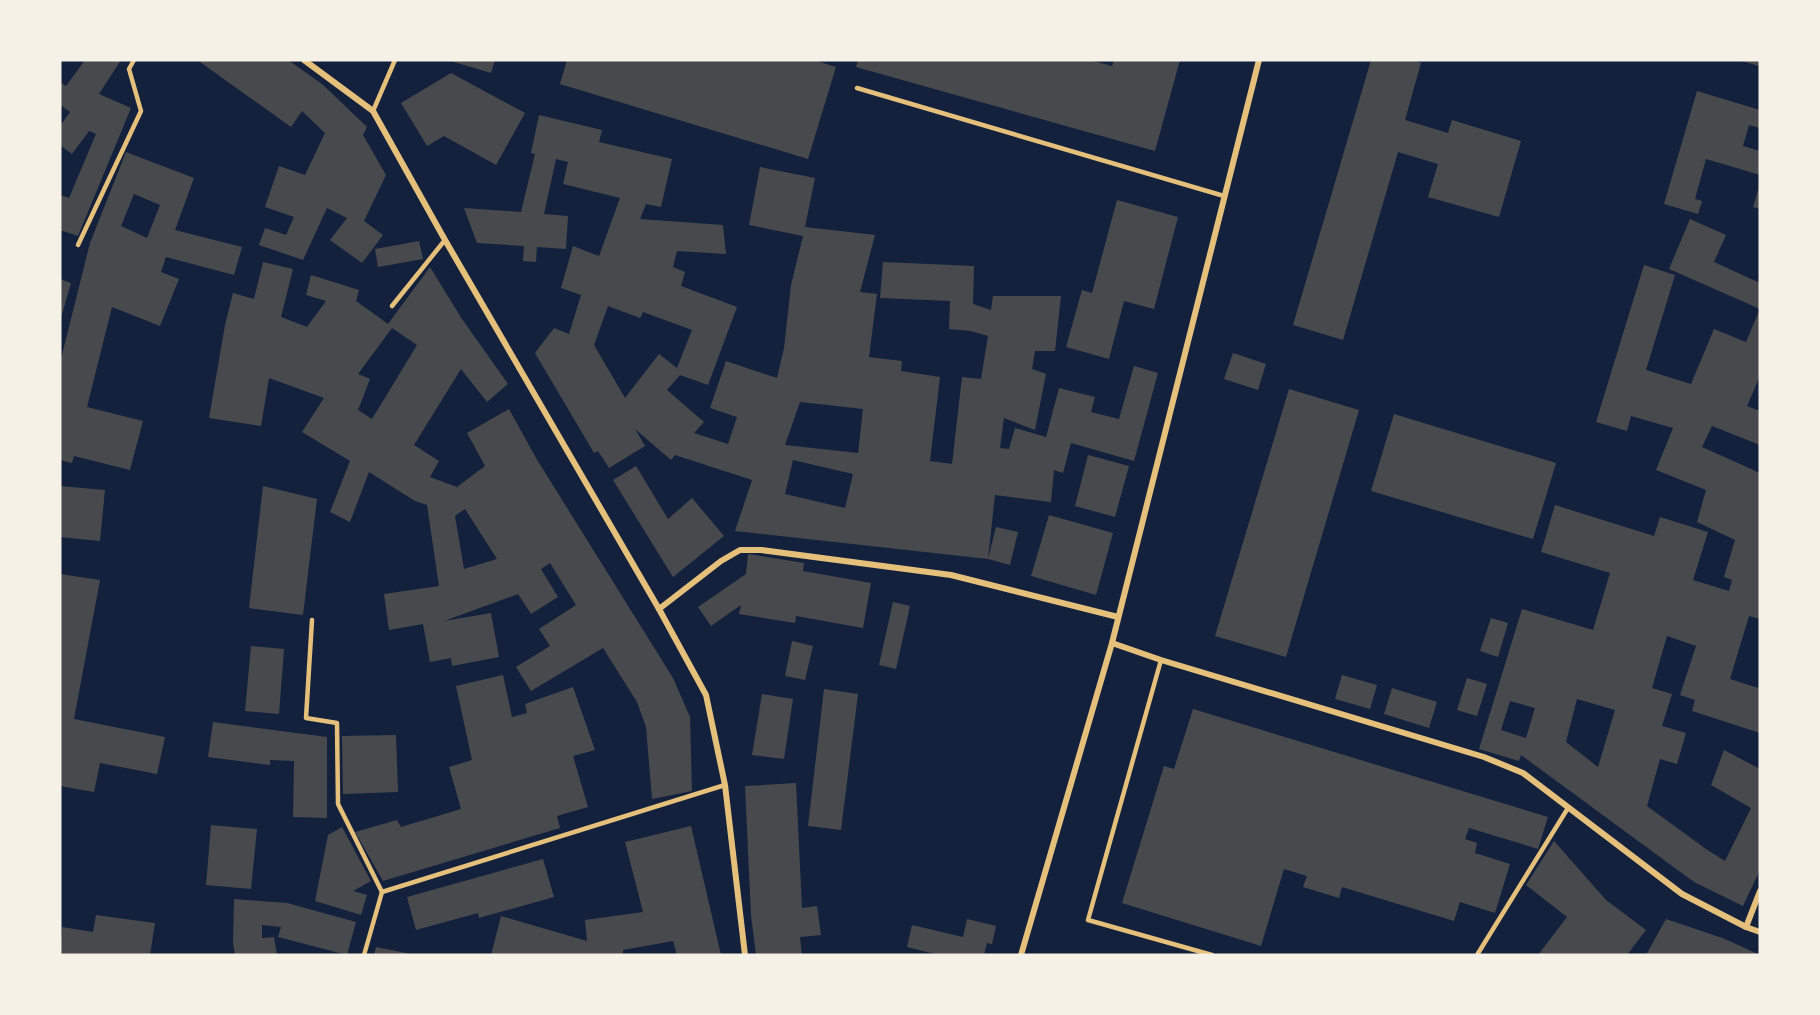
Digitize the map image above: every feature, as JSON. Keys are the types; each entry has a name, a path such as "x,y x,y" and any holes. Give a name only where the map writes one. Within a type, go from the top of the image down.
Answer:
{"street":[{"path":"304,60 373,111 706,695 725,785 745,955"},
{"path":"1021,955 1112,643 1259,60"},
{"path":"659,609 720,561 740,550 761,550 951,575 1118,617"},
{"path":"1112,643 1161,660 1484,757 1523,773 1682,894 1760,932"},
{"path":"1746,927 1760,891"}],"lane":[{"path":"78,245 141,111 129,69 134,60"},
{"path":"373,111 395,60"},
{"path":"857,88 1224,195"},
{"path":"392,306 445,240"},
{"path":"312,620 306,718 337,723 338,804 382,892 364,955"},
{"path":"1161,660 1088,920 1212,955"},
{"path":"382,892 725,785"},
{"path":"1477,955 1568,808"}],"building":[{"path":"85,60 121,60 99,94 131,108 78,236 60,230 60,195 69,198 96,134 89,131 72,154 60,145 60,126 70,112 62,106 60,109 60,82 66,86"},
{"path":"201,60 288,60 322,84 367,127 363,135 386,175 364,221 383,235 362,263 330,240 347,218 327,208 303,260 259,245 265,228 286,235 294,217 265,207 279,166 305,175 325,133 302,111 291,127 200,62"},
{"path":"447,60 495,60 491,73"},
{"path":"567,60 814,60 836,67 808,159 560,84"},
{"path":"858,60 1090,60 1112,66 1114,60 1180,60 1155,151 856,67"},
{"path":"1371,60 1413,60 1421,63 1405,120 1448,133 1452,120 1521,141 1499,217 1428,197 1438,164 1398,152 1343,340 1293,325"},
{"path":"1739,60 1760,60 1760,62 1759,66"},
{"path":"451,73 525,113 496,165 444,136 427,146 401,103"},
{"path":"1697,91 1760,110 1760,128 1749,125 1743,146 1760,151 1760,175 1706,159 1695,199 1702,201 1698,214 1664,204"},
{"path":"539,115 602,130 599,142 672,159 661,207 646,204 640,219 723,225 726,254 677,251 673,267 685,272 681,286 737,307 708,385 680,375 667,390 704,422 694,433 728,444 737,417 710,408 726,361 777,378 784,348 791,285 803,236 749,225 760,167 815,178 805,227 875,235 860,292 877,294 869,357 902,361 901,371 940,377 930,461 952,464 962,377 981,379 988,336 971,331 949,329 950,301 880,298 883,262 974,266 973,304 991,310 993,296 1061,296 1055,351 1035,351 1032,369 1046,374 1035,430 1004,418 1000,448 1009,449 1015,428 1046,437 1059,388 1095,397 1091,412 1119,419 1134,366 1158,373 1134,461 1071,443 1063,473 1054,470 1051,502 995,495 988,559 735,531 752,480 675,455 671,460 635,429 645,446 609,468 598,451 594,453 535,353 554,328 569,334 581,295 561,288 573,246 599,256 620,198 563,184 568,162 556,159 544,214 568,216 566,249 537,247 536,262 523,261 524,246 477,243 464,208 521,212 535,154 531,153","holes":["608,306 640,318 643,312 692,330 677,368 659,354 625,398 594,345","800,402 863,409 858,453 785,445","793,460 853,474 845,508 785,494"]},
{"path":"126,152 194,178 175,230 242,247 234,275 166,257 161,272 179,279 160,326 112,307 87,407 143,421 130,470 74,456 72,463 60,460 60,363 90,243","holes":["134,194 160,205 147,238 121,226"]},
{"path":"1760,187 1760,209 1753,207"},
{"path":"1117,200 1178,217 1154,309 1124,301 1109,359 1066,347 1082,290 1092,293"},
{"path":"1690,219 1726,235 1714,262 1760,283 1760,309 1669,269"},
{"path":"419,241 423,259 378,267 375,249"},
{"path":"263,262 293,269 281,317 307,327 326,301 306,295 311,275 359,290 356,301 388,324 430,267 462,319 508,384 487,402 461,369 414,445 439,461 430,477 457,487 485,466 467,433 509,409 536,458 673,678 690,717 692,791 652,799 646,727 637,702 603,648 531,691 516,667 550,646 539,629 576,605 550,563 541,569 558,597 531,614 518,594 444,621 491,613 499,657 452,666 451,658 430,662 423,624 389,630 384,594 439,586 427,505 415,501 369,472 350,522 330,512 350,461 302,432 324,398 269,378 261,426 209,418 225,325 233,293 254,299","holes":["392,328 417,345 372,419 358,410 370,379 358,374","465,509 497,559 464,569 455,516"]},
{"path":"1644,265 1675,275 1646,370 1691,384 1714,329 1746,342 1760,309 1760,376 1747,406 1760,411 1760,445 1712,426 1702,447 1760,473 1760,619 1749,616 1730,679 1758,688 1760,682 1760,733 1692,711 1695,700 1680,695 1696,646 1667,636 1652,688 1672,694 1662,726 1686,733 1677,764 1660,759 1647,806 1725,861 1751,808 1711,785 1724,750 1760,769 1760,870 1743,906 1694,882 1521,755 1519,761 1479,749 1522,609 1593,630 1610,573 1541,552 1555,505 1654,536 1660,517 1708,532 1693,580 1729,591 1732,580 1724,577 1735,540 1697,522 1706,490 1656,470 1673,428 1631,416 1627,431 1596,422","holes":["1577,699 1615,710 1598,767 1566,742","1510,701 1535,708 1526,738 1501,730"]},
{"path":"60,279 71,283 61,318 60,318"},
{"path":"1233,353 1266,364 1258,390 1224,379"},
{"path":"1289,389 1359,410 1286,657 1215,636"},
{"path":"1394,414 1556,463 1533,539 1371,491"},
{"path":"1088,455 1129,466 1115,517 1075,506"},
{"path":"636,466 668,519 692,498 724,536 673,577 613,480"},
{"path":"60,486 105,490 100,541 60,537"},
{"path":"263,486 317,499 303,615 249,608"},
{"path":"1049,515 1113,533 1096,595 1031,576"},
{"path":"996,527 1018,532 1010,565 988,559"},
{"path":"748,554 804,563 803,571 871,583 863,628 796,616 795,623 739,614 741,605 711,626 698,607 746,574"},
{"path":"60,574 100,580 74,719 165,737 157,774 100,763 94,792 60,786"},
{"path":"893,602 910,606 896,669 879,665"},
{"path":"1491,618 1508,623 1498,657 1480,651"},
{"path":"792,641 813,646 805,680 785,676"},
{"path":"251,646 284,649 279,714 245,711"},
{"path":"503,675 512,717 527,713 525,704 573,687 595,750 573,756 588,807 557,816 560,828 383,881 355,832 397,820 401,827 461,809 449,767 472,760 456,686"},
{"path":"1342,675 1377,685 1370,709 1335,699"},
{"path":"1467,678 1487,684 1477,716 1457,710"},
{"path":"1392,688 1437,702 1429,728 1384,714"},
{"path":"824,689 858,694 841,830 808,826"},
{"path":"762,694 793,699 784,759 752,755"},
{"path":"1193,709 1548,817 1538,849 1469,828 1465,839 1477,843 1475,853 1510,864 1495,913 1460,902 1454,921 1342,887 1339,898 1303,887 1307,876 1284,869 1261,946 1122,903 1164,766 1174,769"},
{"path":"213,722 327,737 327,818 293,817 294,761 270,760 270,765 208,757"},
{"path":"396,735 398,792 343,794 342,736"},
{"path":"796,783 802,908 817,906 821,935 800,937 802,955 756,955 751,915 745,786"},
{"path":"211,825 257,829 251,889 206,885"},
{"path":"691,826 721,955 677,955 673,941 623,950 623,955 491,955 501,916 587,941 585,920 643,912 625,842"},
{"path":"342,827 371,881 353,891 367,895 361,915 315,901 328,835"},
{"path":"1554,841 1606,900 1646,930 1627,955 1538,955 1567,917 1526,885"},
{"path":"543,859 554,897 479,918 478,913 416,930 407,897"},
{"path":"234,899 287,903 356,922 347,955 278,937 281,927 262,925 262,938 274,937 277,955 235,955"},
{"path":"96,915 155,923 150,955 60,955 62,927 93,932"},
{"path":"967,919 996,926 992,944 987,943 984,955 939,955 907,947 912,925 963,937"},
{"path":"1666,919 1725,939 1760,955 1646,955"},
{"path":"376,947 411,954 374,955"}]}
